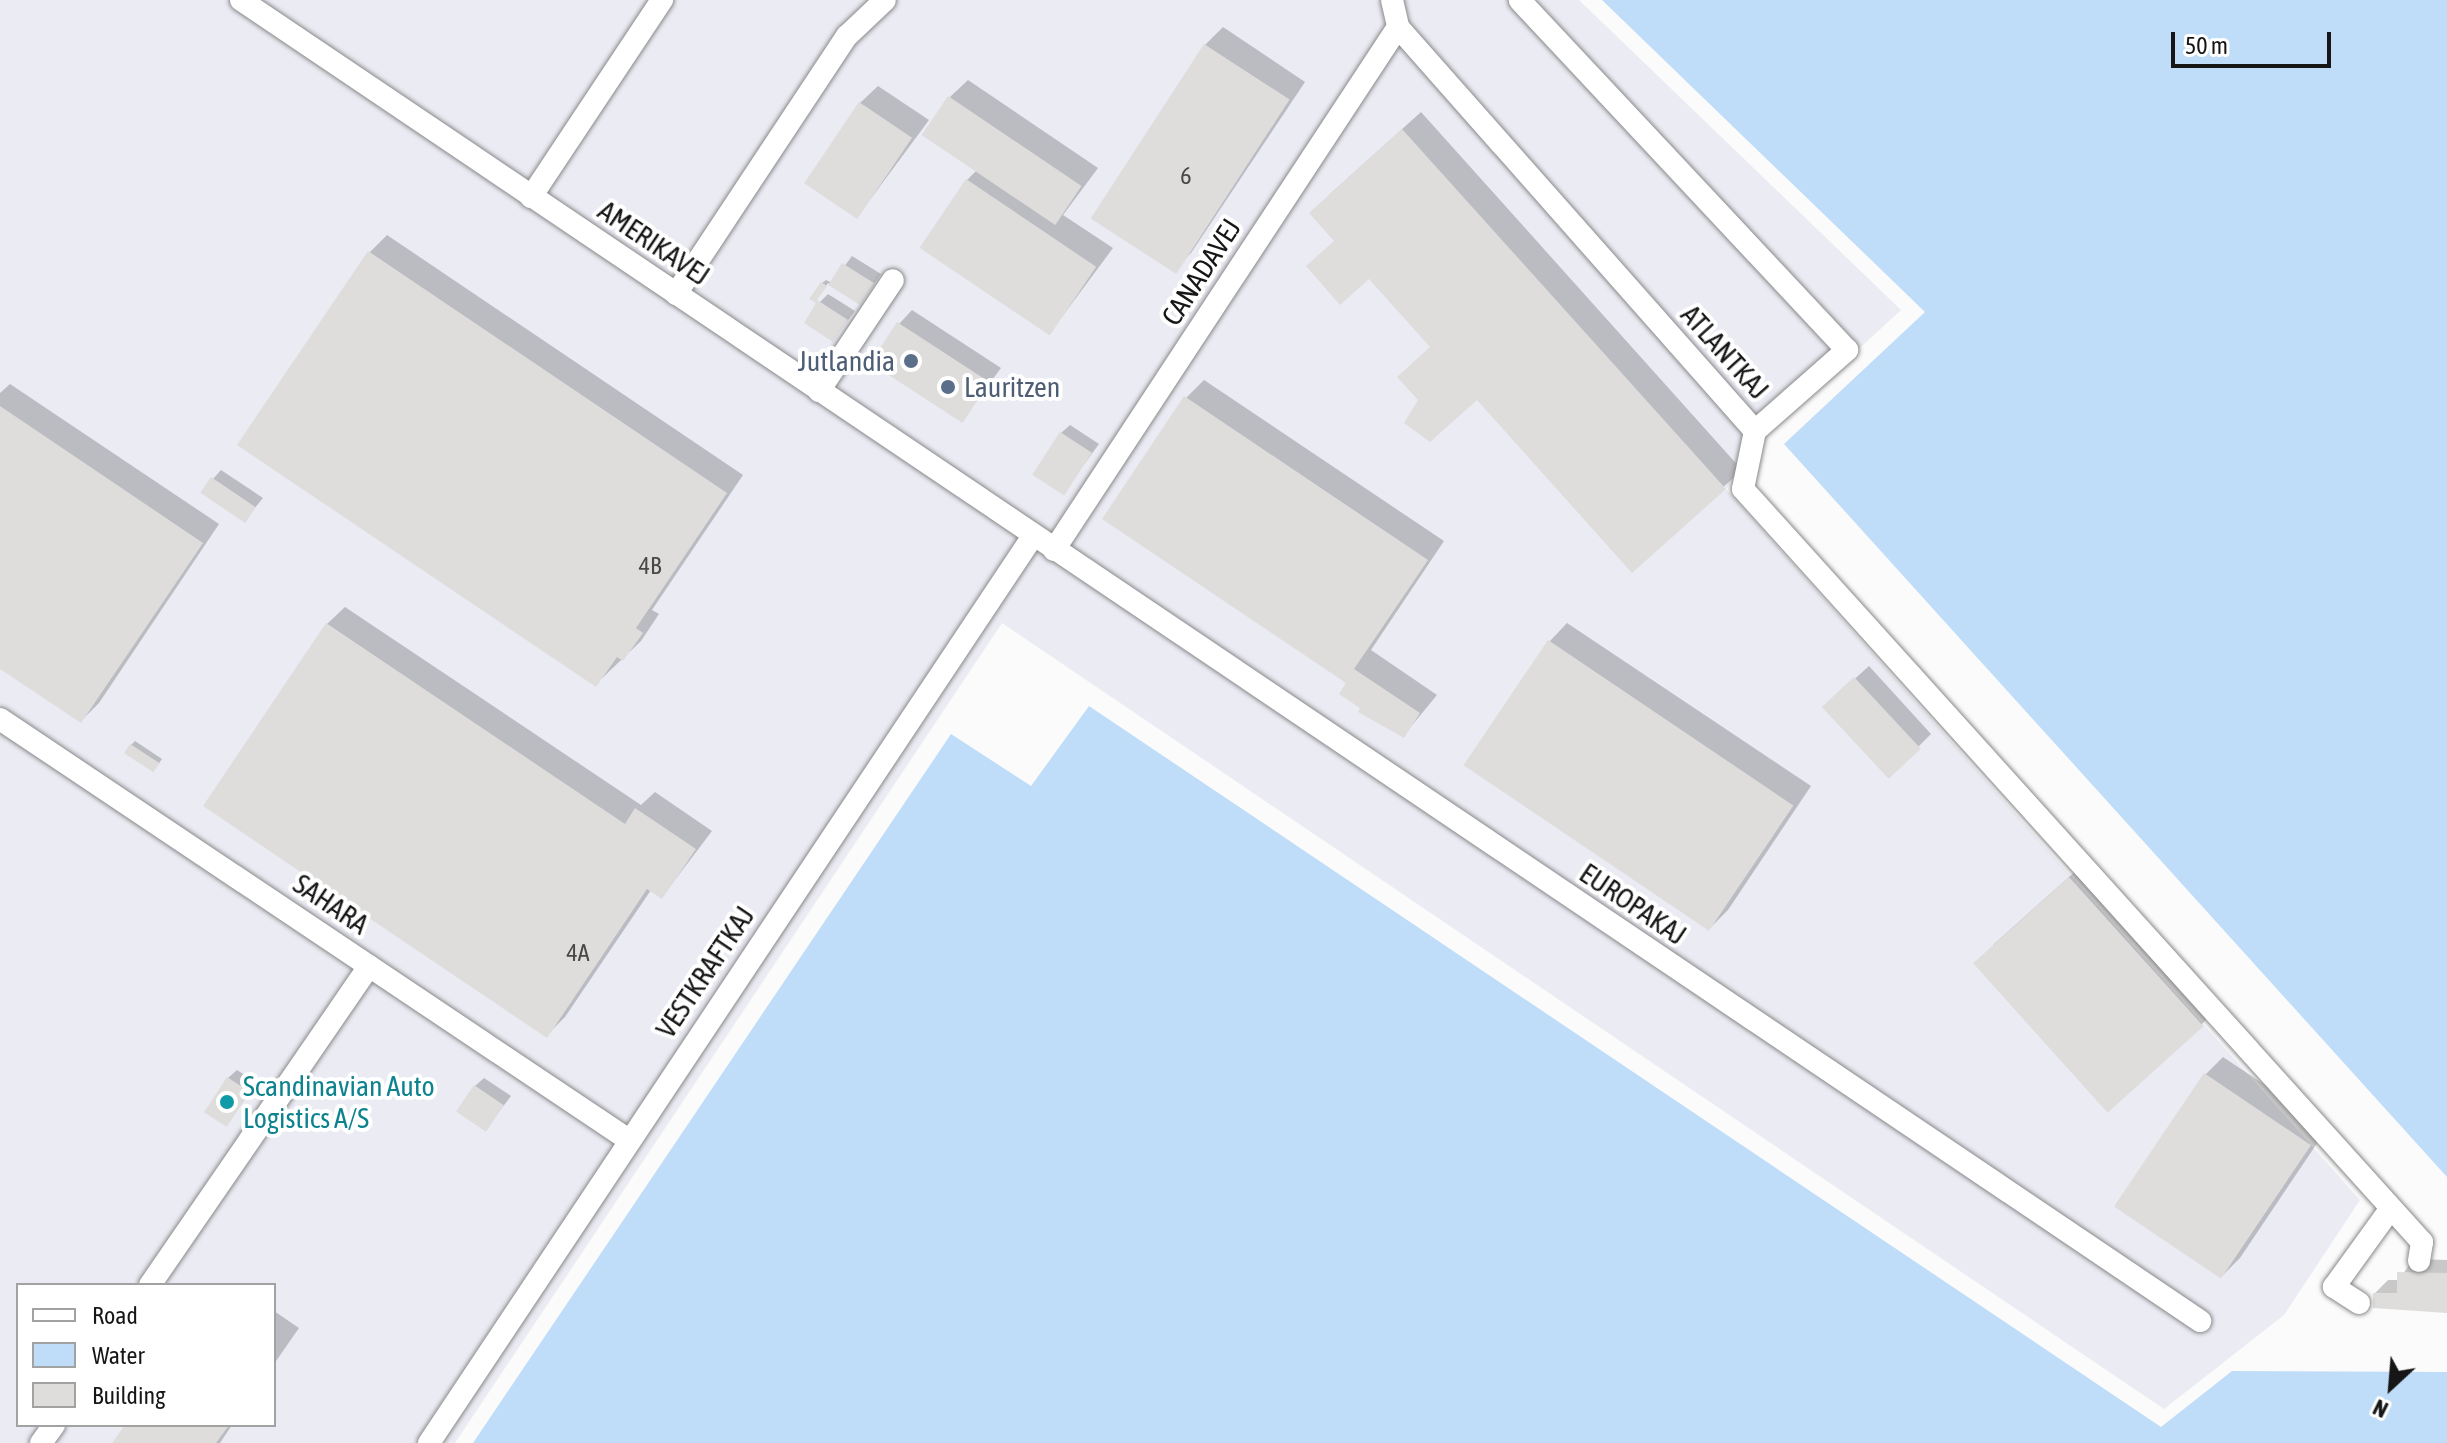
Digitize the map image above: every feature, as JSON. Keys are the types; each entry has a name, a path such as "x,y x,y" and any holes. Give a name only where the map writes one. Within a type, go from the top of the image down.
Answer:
{"street":[{"path":"676,294 847,36 885,0"},
{"name":"ATLANTKAJ","path":"1392,0 1398,27 1755,431 1847,350 1520,0"},
{"name":"AMERIKAVEJ","path":"247,2 1033,536"},
{"path":"531,197 657,2"},
{"name":"CANADAVEJ","path":"1054,550 1398,27"},
{"path":"819,391 893,280"},
{"path":"1755,431 1743,489 2422,1242 2419,1261"},
{"name":"EUROPAKAJ","path":"1033,536 2200,1321"},
{"name":"VESTKRAFTKAJ","path":"429,1443 1033,536"},
{"name":"SAHARA","path":"0,719 629,1140"},
{"path":"151,1283 369,966"},
{"path":"2359,1303 2334,1287 2391,1208"}],"shaded area":[{"path":"0,0 1579,0 1901,310 1761,439 1726,489 2360,1200 2284,1315 2164,1409 1002,623 455,1443 0,1443"}],"water":[{"path":"1602,0 2447,0 2447,1177 1784,444 1925,312"},
{"path":"1089,706 2161,1427 2232,1371 2447,1372 2447,1443 473,1443 951,734 1031,786"}],"building":[{"path":"1204,44 1290,100 1176,274 1091,218"},
{"path":"948,96 1081,186 1055,225 922,135"},
{"path":"859,102 912,138 857,219 804,183"},
{"path":"1402,129 1726,489 1632,573 1477,400 1430,442 1404,423 1418,400 1397,377 1430,347 1369,279 1340,305 1306,266 1334,241 1309,213"},
{"path":"966,179 1096,267 1050,336 920,248"},
{"path":"368,251 727,493 636,628 643,633 623,661 617,657 596,687 237,445"},
{"path":"842,263 874,283 860,305 828,285"},
{"path":"821,282 827,286 817,300 848,320 833,342 804,323 816,303 809,299"},
{"path":"897,322 989,382 963,423 870,363"},
{"path":"1184,396 1428,560 1354,669 1420,713 1404,738 1358,712 1360,708 1339,694 1346,683 1102,519"},
{"path":"0,406 203,543 81,723 0,669"},
{"path":"1060,432 1092,453 1064,495 1032,475"},
{"path":"211,477 256,507 245,523 200,493"},
{"path":"326,623 625,824 635,808 696,849 662,899 647,889 547,1038 203,806"},
{"path":"1548,640 1793,806 1709,931 1464,765"},
{"path":"1854,677 1921,749 1889,779 1822,707"},
{"path":"130,744 159,763 153,772 124,753"},
{"path":"2069,877 2203,1026 2108,1113 1973,963"},
{"path":"2204,1073 2311,1145 2221,1279 2114,1206"},
{"name":"Scandinavian Auto Logistics A/S","path":"227,1077 250,1092 227,1127 204,1112"},
{"path":"474,1085 504,1105 486,1132 456,1112"},
{"path":"2397,1272 2447,1273 2447,1313 2373,1308 2373,1293 2397,1293"},
{"path":"124,1427 228,1427 216,1443 112,1443"}],"place":[{"name":"Jutlandia","path":"911,361"},
{"name":"Lauritzen","path":"948,387"},
{"name":"Scandinavian Auto Logistics A/S","path":"227,1102"}]}
